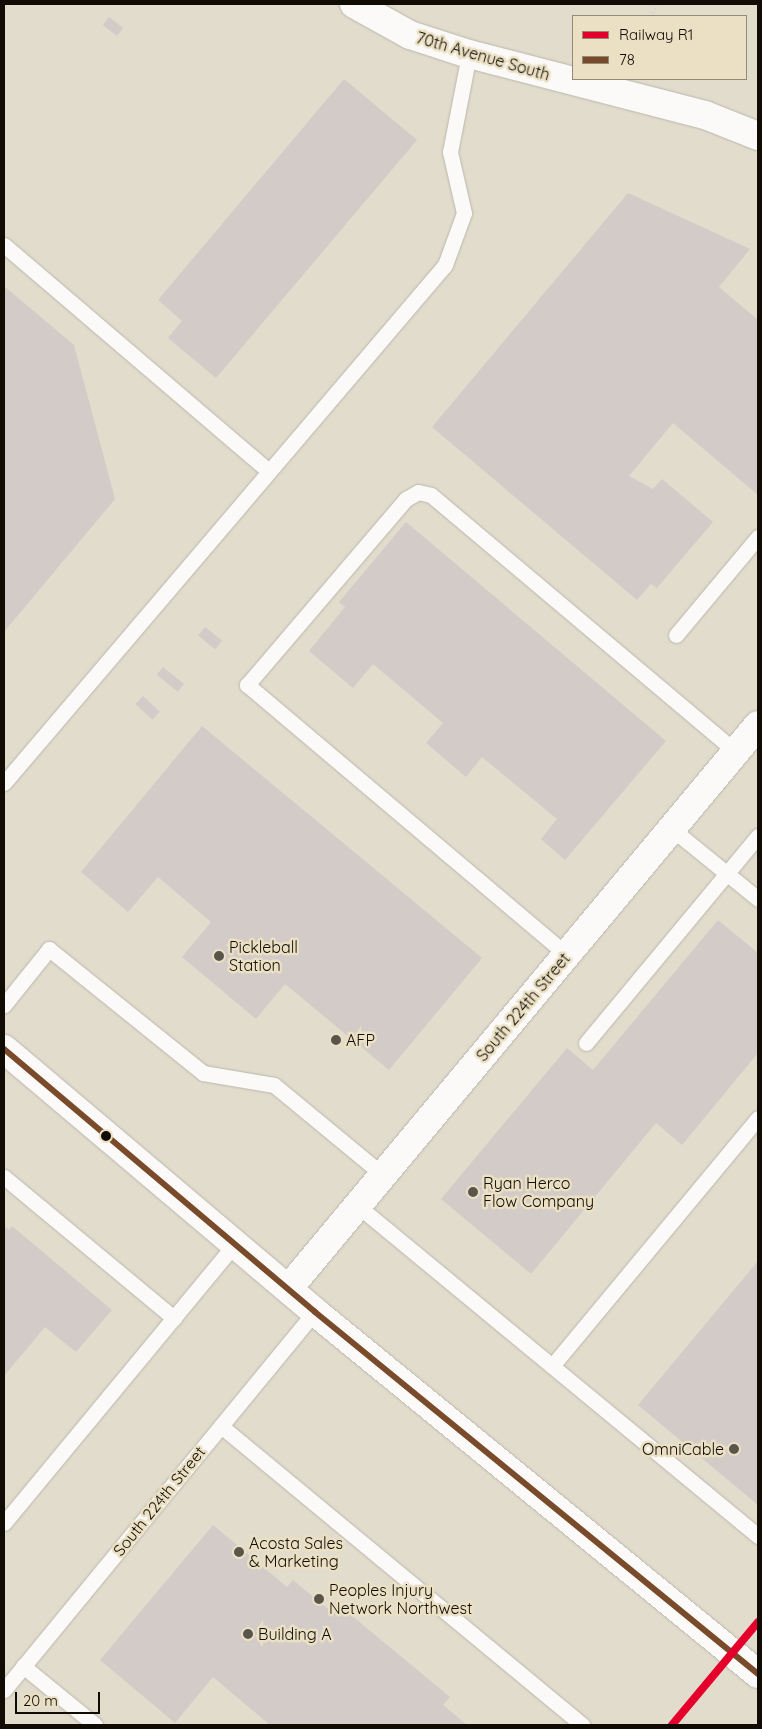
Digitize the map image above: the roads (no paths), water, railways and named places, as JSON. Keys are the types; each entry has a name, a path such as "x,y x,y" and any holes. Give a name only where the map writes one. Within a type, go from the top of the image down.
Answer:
{"street":[{"name":"70th Avenue South","path":"354,4 410,35 469,54 705,115 758,136"},
{"name":"South 224th Street","path":"288,1289 758,724"},
{"path":"4,1049 315,1312 758,1674"}],"lane":[{"path":"4,783 445,265 460,232 464,213 450,152 469,54"},
{"path":"4,245 270,471"},
{"path":"566,955 247,685 406,499 418,492 431,495 736,752"},
{"path":"676,635 758,537"},
{"path":"672,829 758,900"},
{"path":"586,1043 758,836"},
{"path":"4,1005 49,949 203,1072 274,1085 383,1175"},
{"path":"552,1366 758,1118"},
{"path":"4,1177 174,1318"},
{"path":"358,1206 758,1536"},
{"path":"4,1523 235,1244"},
{"name":"South 224th Street","path":"4,1690 315,1312"},
{"path":"221,1426 582,1725"},
{"path":"24,1666 95,1725"}],"rail line":[{"name":"R1","path":"672,1725 758,1622"}],"place":[{"name":"Pickleball Station","path":"219,956"},
{"name":"AFP","path":"336,1040"},
{"name":"Ryan Herco Flow Company","path":"473,1192"},
{"name":"OmniCable","path":"734,1449"},
{"name":"Acosta Sales & Marketing","path":"239,1552"},
{"name":"Peoples Injury Network Northwest","path":"319,1599"},
{"name":"Building A","path":"248,1634"}]}
